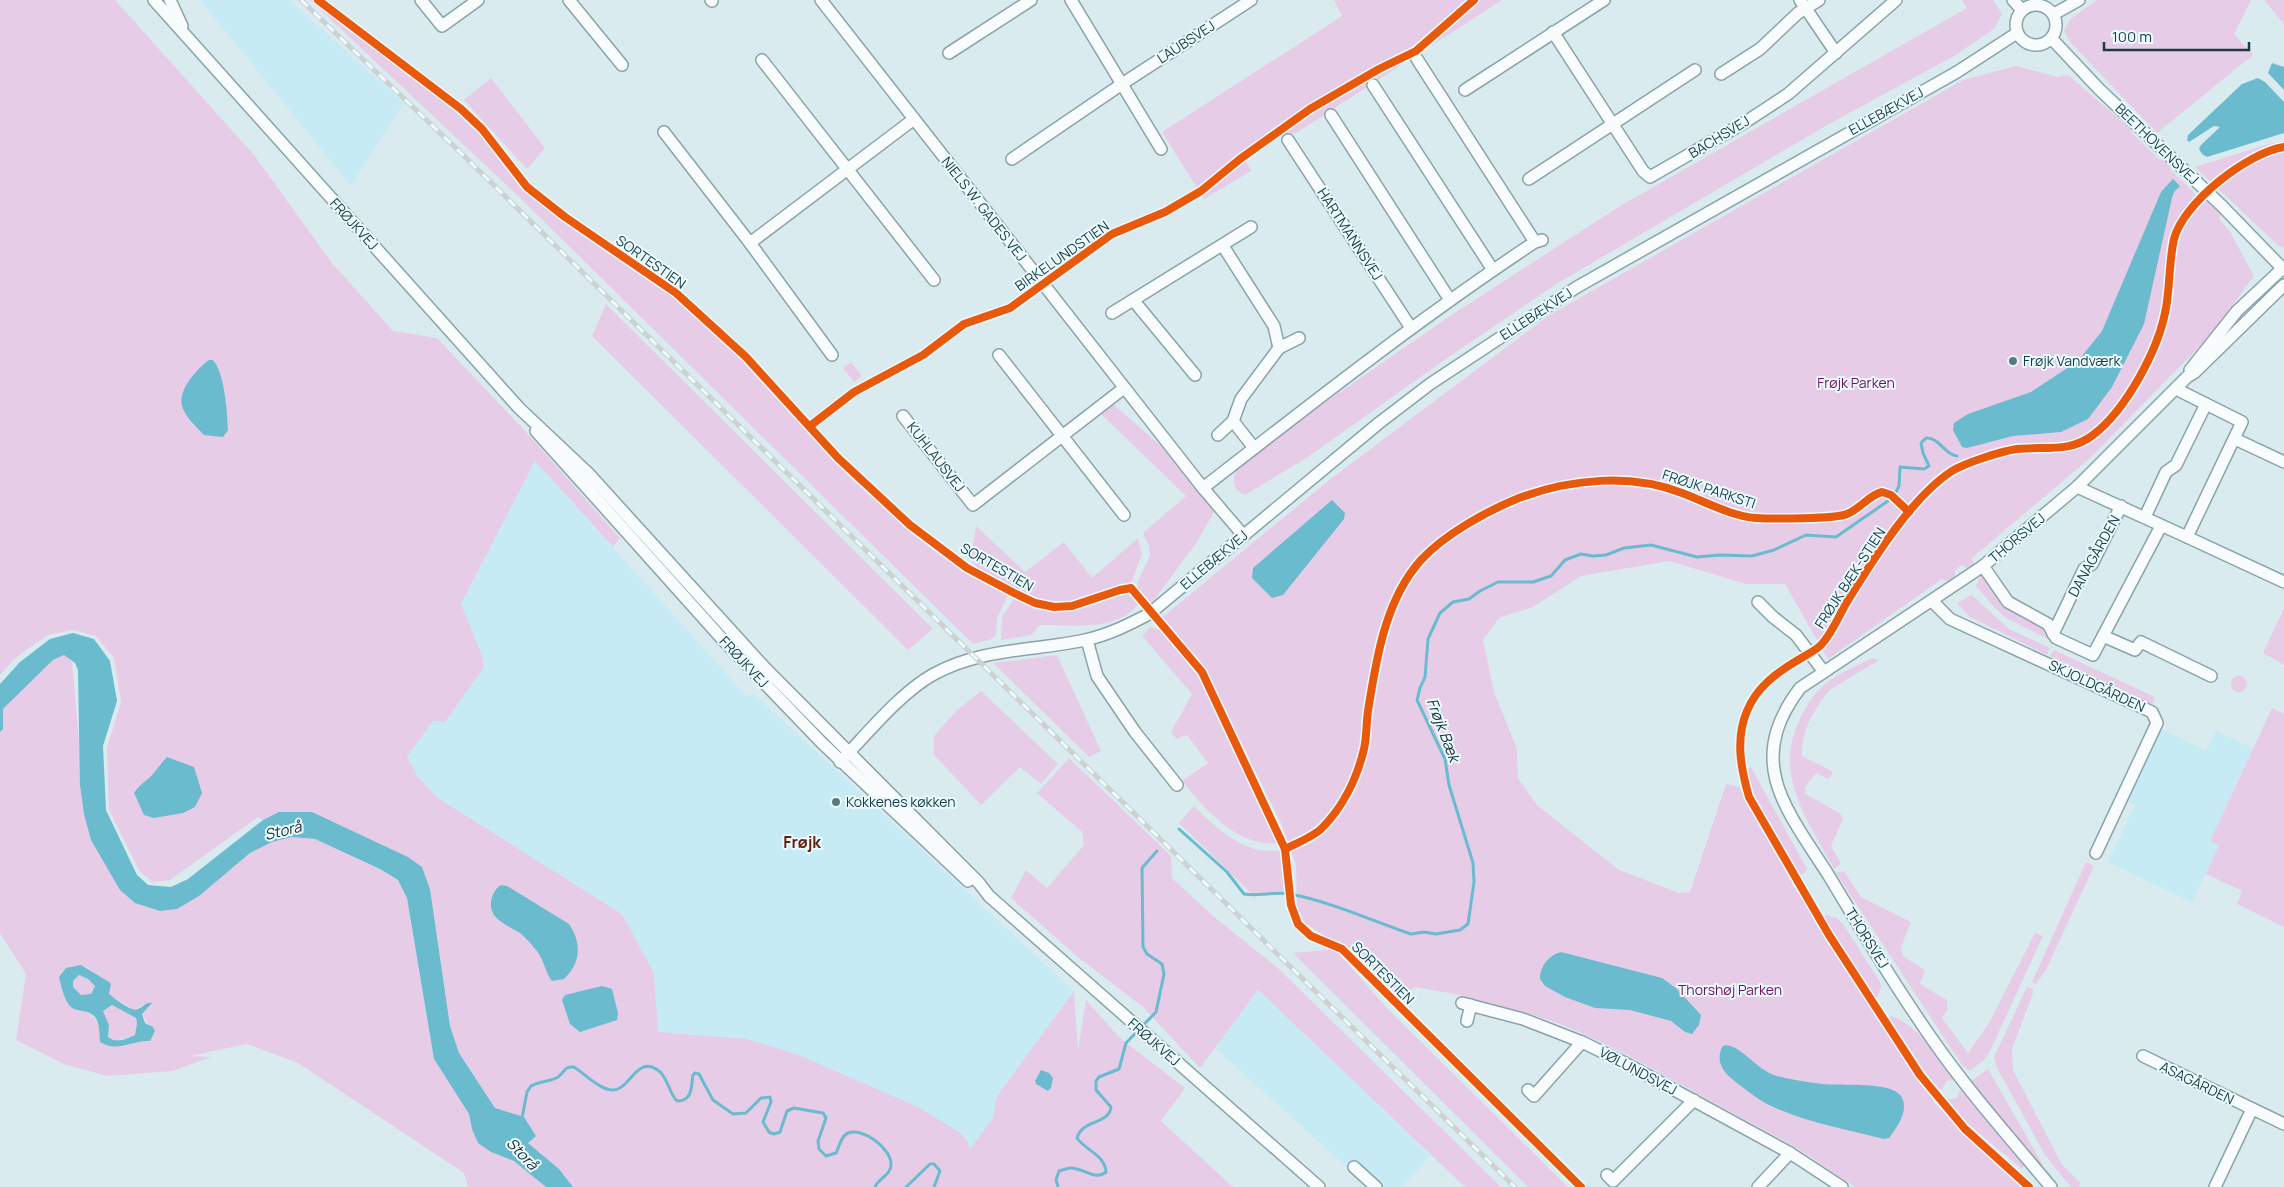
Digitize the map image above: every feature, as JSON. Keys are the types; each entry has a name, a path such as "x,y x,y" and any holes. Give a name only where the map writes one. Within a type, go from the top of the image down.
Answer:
{"street":[{"name":"FRØJKVEJ","path":"144,0 190,41"},
{"name":"FRØJKVEJ","path":"154,0 519,408 588,473 765,668 979,883 989,896"},
{"path":"170,0 190,41"},
{"path":"421,0 442,26 478,0"},
{"path":"569,0 622,65"},
{"name":"NIELS W. GADES VEJ","path":"820,0 1203,488 1243,535"},
{"path":"949,53 1031,0"},
{"path":"1071,0 1162,149"},
{"name":"LAUBSVEJ","path":"1012,159 1122,84 1251,0"},
{"path":"1465,90 1604,0"},
{"path":"1721,74 1760,49 1803,4 1819,0"},
{"name":"BACHSVEJ","path":"1554,32 1643,172 1650,177 1747,121 1788,94 1896,0"},
{"path":"2013,0 2022,10"},
{"path":"2054,14 2079,0"},
{"path":"1803,4 1836,53"},
{"path":"2035,4 2049,9 2054,14 2056,27 2051,38 2040,45 2033,45 2021,39 2017,34 2016,21 2022,10 2035,4"},
{"name":"ELLEBÆKVEJ","path":"840,762 910,690 933,674 976,657 1087,640 1120,629 1148,614 1379,423 1430,384 1577,287 1957,72 2017,34"},
{"name":"BEETHOVENSVEJ","path":"2051,38 2099,89 2222,206 2283,268"},
{"path":"1203,488 1411,328 1492,270 1539,241 1417,59"},
{"path":"762,60 849,168 934,280"},
{"path":"1529,179 1695,70"},
{"path":"1373,85 1492,270"},
{"path":"1331,115 1450,300"},
{"path":"750,243 914,119"},
{"path":"664,132 750,243 832,355"},
{"name":"HARTMANNSVEJ","path":"1288,140 1411,328"},
{"path":"1112,313 1251,227"},
{"path":"1223,246 1274,326 1279,348"},
{"name":"THORSVEJ","path":"2187,377 2191,367 2237,311 2283,268"},
{"name":"THORSVEJ","path":"2051,1187 1982,1105 1933,1040 1864,936 1786,806 1776,780 1773,750 1778,723 1786,707 1800,688 1933,602 1984,566 2077,487 2187,377 2195,372 2284,285"},
{"path":"1134,301 1195,375"},
{"path":"1218,435 1233,420 1241,399 1279,348 1299,338"},
{"path":"999,355 1124,516"},
{"name":"KUHLAUSVEJ","path":"903,416 973,505 1124,388"},
{"path":"2176,389 2242,422 2187,537"},
{"path":"2145,518 2166,472 2176,465 2206,404"},
{"name":"FRØJKVEJ","path":"519,408 526,421 724,641 840,762 958,873 989,896 1319,1187"},
{"path":"1233,420 1254,448"},
{"path":"2235,438 2284,462"},
{"name":"DANAGÅRDEN","path":"2077,487 2284,582"},
{"name":"DANAGÅRDEN","path":"2054,634 2084,569 2092,564 2121,506"},
{"path":"1984,566 2008,602 2048,624 2056,638 2093,655 2161,526"},
{"path":"1758,602 1796,635 1824,672"},
{"name":"SKJOLDGÅRDEN","path":"1933,602 1950,619 2152,712 2157,723 2096,853"},
{"path":"2103,636 2135,650 2141,642 2211,676"},
{"path":"1087,640 1098,676 1135,732 1178,784"},
{"name":"VØLUNDSVEJ","path":"1467,1021 1466,1004 1523,1019 1582,1042 1694,1100 1790,1153 1842,1187"},
{"name":"VØLUNDSVEJ","path":"1528,1090 1534,1096 1582,1042"},
{"name":"ASAGÅRDEN","path":"2143,1056 2284,1124"},
{"name":"VØLUNDSVEJ","path":"1607,1175 1613,1182 1694,1100"},
{"name":"ASAGÅRDEN","path":"2215,1187 2252,1108"},
{"path":"1758,1187 1790,1153"},
{"path":"1354,1167 1376,1187"}],"shaded area":[{"path":"200,0 289,0 404,103 351,186"},
{"path":"535,461 746,696 754,694 1074,991 997,1096 993,1118 971,1148 747,1039 657,1032 654,973 622,914 438,798 418,777 407,757 433,721 484,667 483,658 461,604"},
{"path":"2162,729 2206,751 2216,731 2253,748 2210,840 2219,845 2192,903 2108,862 2135,805 2127,801"},
{"path":"1258,990 1431,1155 1402,1187 1369,1187 1215,1048"}],"green space":[{"path":"0,0 115,0 254,155 332,263 393,331 437,338 528,434 620,538 613,547 535,461 461,604 483,658 484,667 445,722 433,721 407,757 418,777 438,798 622,914 654,973 658,1032 747,1039 799,1055 920,1108 962,1134 971,1148 993,1118 997,1096 1074,991 1078,1051 1086,1000 1119,1037 1185,1088 1161,1121 1233,1187 573,1187 559,1169 527,1143 535,1136 524,1117 495,1108 459,1053 450,1026 430,889 422,867 407,857 312,812 279,812 263,820 258,817 170,880 153,882 140,872 109,810 107,748 121,702 114,658 96,636 72,630 48,635 15,658 0,675"},
{"path":"310,0 314,0 457,113 484,139 525,190 544,207 673,296 746,363 850,478 933,550 958,567 1006,592 1007,597 997,618 996,635 992,639 973,644 519,197"},
{"path":"1334,0 1502,0 1296,133 1276,137 1246,157 1251,171 1204,199 1162,132 1342,16"},
{"path":"1962,0 1993,0 2002,14 1994,29 1954,56 1829,124 1558,283 1443,361 1308,457 1245,495 1238,491 1234,484 1235,473 1271,440 1447,318 1620,206 1967,8"},
{"path":"2097,0 2251,0 2234,34 2253,55 2157,133 2071,43 2064,31 2070,19"},
{"path":"2264,0 2284,0 2284,24"},
{"name":"Frøjk Parken","path":"2016,66 2058,77 2068,75 2131,129 2132,133 2159,159 2167,162 2171,170 2204,202 2210,201 2221,215 2219,219 2229,230 2254,276 2208,338 2089,459 1972,558 1974,564 1968,568 1962,565 1955,570 1955,578 1950,582 1942,579 1828,659 1785,584 1746,584 1669,561 1581,576 1533,607 1499,618 1483,640 1494,692 1517,749 1518,778 1537,805 1619,870 1679,893 1690,892 1726,784 1739,787 1791,878 1793,887 1796,888 1878,1018 1935,1099 1934,1103 2027,1187 1855,1187 1797,1148 1622,1052 1568,1027 1525,1012 1469,999 1461,995 1414,987 1398,1002 1368,965 1305,923 1297,906 1296,865 1282,825 1204,667 1161,616 1165,615 1333,477 1548,316 1963,80"},
{"path":"491,78 545,148 527,169 464,100"},
{"path":"2284,141 2284,248 2280,247 2195,167"},
{"path":"606,304 933,629 908,650 592,336"},
{"path":"851,362 862,376 854,382 843,368"},
{"path":"1113,404 1169,453 1214,512 1197,542 1154,600 1148,603 1138,589 1137,583 1150,556 1149,546 1143,533 1186,496 1101,414"},
{"path":"976,526 1025,572 1064,542 1092,578 1138,538 1142,554 1131,583 1068,602 1045,601 1023,593 979,570 971,560"},
{"path":"1981,575 1986,577 2011,610 2048,629 2051,633 2048,639 2006,618 1995,608 1976,586"},
{"path":"1126,592 1135,595 1139,603 1120,619 1093,625 1039,625 1032,635 1001,640 1002,617 1015,597 1039,609 1050,611 1072,608"},
{"path":"1972,595 2009,629 2050,648 2047,655 1970,617 1957,603"},
{"path":"2284,608 2284,665 2263,653"},
{"path":"1150,627 1164,631 1199,677 1279,840 1278,843 1263,843 1236,833 1212,814 1182,781 1208,763 1187,735 1176,739 1171,732 1192,694 1142,636"},
{"path":"2054,650 2153,696 2155,698 2152,704 2050,656"},
{"path":"64,655 72,661 80,754 80,785 120,890 199,896 250,853 272,842 292,837 315,839 380,869 398,880 407,898 434,1059 469,1114 472,1129 491,1152 514,1161 546,1187 468,1187 464,1173 298,1063 247,1044 190,1056 211,1057 173,1071 107,1076 64,1064 16,1040 26,974 0,933 0,732 3,729 3,709 53,660","holes":["86,967 111,984 109,994 132,1009 152,1003 142,1014 149,1025 150,1041 138,1042 122,1047 100,1037 100,1030 95,1019 87,1012 69,1004 59,977"]},
{"path":"1057,655 1101,751 1089,757 993,663"},
{"path":"1872,658 1879,660 1830,690 1814,712 1806,729 1802,747 1802,756 1833,773 1828,779 1816,773 1805,787 1806,794 1841,814 1843,819 1831,846 1841,863 1834,869 1814,834 1797,798 1792,780 1790,761 1792,741 1804,711 1819,690 1840,674"},
{"path":"2239,676 2245,678 2247,684 2245,690 2239,692 2233,690 2231,684 2233,678"},
{"path":"981,691 1058,764 1041,784 1020,767 981,805 934,755 934,736 956,711"},
{"path":"2272,708 2284,714 2284,927 2237,904 2242,891 2206,874 2219,845 2210,841"},
{"path":"1069,758 1171,856 1172,878 1213,916 1278,968 1501,1187 1465,1187 1258,990 1200,1068 1143,1007 1079,958 1011,898 1026,870 1047,888 1084,845 1082,832 1037,793"},
{"path":"1751,767 1807,869 1805,873 1798,876 1754,796 1746,769"},
{"path":"1194,806 1214,825 1238,842 1258,850 1283,851 1287,892 1252,894 1179,823"},
{"path":"2086,862 2094,866 2046,970 2036,984 2032,982"},
{"path":"1844,871 1861,897 1911,922 1901,947 1903,956 1925,970 1920,984 1947,1000 1948,1009 1942,1018 1968,1053 1989,1023 2035,933 2043,936 1990,1051 1984,1060 1970,1071 1962,1065 1836,873"},
{"path":"1826,915 1837,918 1843,924 1880,982 1881,987 1877,997 1873,997 1823,918"},
{"path":"1335,949 1387,1008 1568,1187 1528,1187 1293,953"},
{"path":"79,975 88,979 95,986 91,994 81,995 73,987 73,981"},
{"path":"2027,987 2033,989 2033,993 2012,1049 2013,1070 2062,1165 2081,1183 2079,1187 2071,1187 2045,1155 1996,1066 1994,1057"},
{"path":"112,1005 136,1018 135,1035 116,1041 108,1037 109,1025 103,1011"},
{"path":"1891,1016 1910,1026 1928,1043 1955,1080 1946,1081 1943,1089 1937,1089 1889,1018"},
{"path":"1988,1069 2043,1165 2040,1166 1971,1081"},
{"path":"1961,1088 2024,1166 2022,1169 1960,1117 1946,1100 1957,1098"}],"water":[{"path":"2272,63 2284,67 2284,90 2268,73"},
{"path":"2258,78 2265,82 2284,102 2284,133 2207,157 2202,154 2199,149 2201,145 2220,127 2214,126 2189,142 2187,140 2188,135 2242,84"},
{"path":"2173,179 2180,186 2174,192 2172,198 2144,324 2112,387 2088,419 2061,432 2013,436 1967,448 1962,447 1953,430 1954,423 1968,414 2031,392 2078,361 2102,331 2161,192"},
{"path":"209,360 213,360 217,366 225,394 228,430 223,437 204,435 188,418 182,406 183,393 186,386 194,374"},
{"path":"1332,500 1345,513 1344,519 1283,595 1272,598 1252,578 1253,568"},
{"name":"Storå","path":"73,633 94,639 110,661 117,701 103,746 106,810 137,875 148,885 171,887 188,879 263,820 279,812 312,812 408,857 422,867 430,889 450,1026 459,1053 495,1108 524,1117 536,1136 528,1143 559,1169 573,1187 546,1187 514,1161 491,1152 478,1143 472,1129 469,1114 434,1059 407,898 398,880 380,869 315,839 292,837 272,842 250,853 199,896 177,909 160,911 135,903 120,890 91,840 84,814 80,785 78,670 75,663 64,655 53,660 3,709 3,729 0,732 0,684 20,662 50,639"},
{"path":"167,757 194,767 202,793 195,807 183,813 154,818 144,815 134,793"},
{"path":"501,885 507,886 569,924 576,938 578,953 574,966 564,979 552,981 541,957 531,944 520,933 496,918 491,908 491,902 495,890"},
{"path":"1561,952 1662,978 1677,989 1701,1015 1699,1025 1692,1034 1685,1032 1671,1021 1630,1010 1595,1008 1565,997 1545,986 1540,979 1540,974 1546,962"},
{"path":"81,965 109,982 111,984 109,994 131,1008 138,1009 152,1003 142,1014 145,1023 153,1027 155,1031 150,1041 119,1046 106,1045 100,1042 98,1024 95,1017 92,1014 73,1008 65,998 59,977 66,968","holes":["79,975 88,979 95,986 91,994 81,995 73,987 73,981","112,1005 136,1018 135,1035 118,1040 108,1037 109,1025 103,1011"]},
{"path":"602,986 612,989 618,1013 617,1020 580,1032 570,1024 562,1000 565,995"},
{"path":"1725,1045 1732,1046 1763,1069 1777,1076 1822,1084 1876,1086 1895,1091 1901,1096 1903,1101 1903,1113 1896,1129 1889,1138 1884,1139 1795,1116 1757,1098 1723,1070 1720,1053"},
{"path":"1041,1070 1049,1073 1053,1078 1051,1088 1048,1091 1036,1084 1035,1081"}],"waterway":[{"name":"Frøjk Bæk","path":"1896,492 1899,486 1900,467 1924,469 1929,466 1921,443 1926,438 1935,440 1949,453 1957,456"},
{"name":"Frøjk Bæk","path":"1179,829 1227,872 1244,894 1284,893 1306,897 1411,934 1424,932 1436,934 1460,930 1468,924 1474,882 1473,863 1449,785 1445,759 1417,700 1425,677 1428,639 1440,613 1453,602 1469,599 1498,582 1533,582 1551,576 1565,560 1581,554 1593,556 1606,555 1624,548 1651,545 1697,557 1720,555 1752,556 1774,550 1806,535 1836,537 1888,501"},
{"name":"Frøjk Bæk","path":"1058,1187 1056,1180 1059,1171 1071,1168 1093,1175 1106,1172 1102,1161 1077,1138 1084,1128 1101,1120 1109,1113 1111,1107 1096,1090 1096,1081 1099,1077 1119,1069 1126,1043 1156,1012 1164,974 1162,964 1147,954 1143,947 1142,868 1157,851"},
{"name":"Frøjk Bæk","path":"522,1118 527,1092 531,1086 555,1079 568,1067 574,1067 609,1090 620,1088 639,1069 651,1067 662,1074 677,1101 686,1099 689,1096 695,1073 699,1074 713,1100 733,1114 746,1113 761,1098 770,1097 771,1102 763,1122 769,1132 774,1134 780,1132 787,1111 794,1108 823,1113 826,1118 818,1141 819,1149 826,1156 836,1153 842,1139 848,1133 861,1133 876,1141 887,1152 891,1165 889,1172 875,1187"},
{"name":"Frøjk Bæk","path":"906,1187 930,1164 934,1164 940,1171 934,1187"}],"railway":[{"path":"301,0 462,154 1515,1187"}],"cycle path":[{"name":"SORTESTIEN","path":"318,0 461,109 482,129 527,187 565,217 676,293 746,357 838,458 910,525 967,568 1035,603 1054,607 1072,606 1131,588 1202,672 1285,849 1291,905 1298,924 1311,936 1342,949 1581,1187"},
{"name":"BIRKELUNDSTIEN","path":"810,426 854,392 923,355 964,324 1010,308 1112,234 1165,212 1201,191 1240,159 1310,109 1379,69 1416,51 1474,0"},
{"name":"FRØJK BÆK-STIEN","path":"2029,1187 1965,1129 1920,1075 1829,935 1749,797 1740,754 1743,722 1751,702 1768,681 1816,649 1826,640 1846,603 1895,529 1937,482 1958,468 2002,452 2017,449 2066,447 2084,441 2105,424 2129,395 2149,360 2156,342 2166,308 2174,239 2180,225 2203,195 2219,181 2253,159 2269,151 2284,147"},
{"name":"FRØJK PARKSTI","path":"1285,849 1310,837 1322,828 1336,812 1352,783 1364,748 1368,711 1379,651 1384,631 1399,593 1409,576 1431,550 1454,532 1480,516 1519,498 1559,486 1600,481 1642,483 1662,487 1728,512 1756,518 1841,516 1852,512 1873,496 1882,492 1891,495 1909,512"}],"place":[{"name":"Frøjk Vandværk","path":"2013,361"},
{"name":"Kokkenes køkken","path":"836,802"}],"district":[{"name":"Frøjk","path":"802,842"}],"park label":[{"name":"Thorshøj Parken","path":"1730,990"}]}
